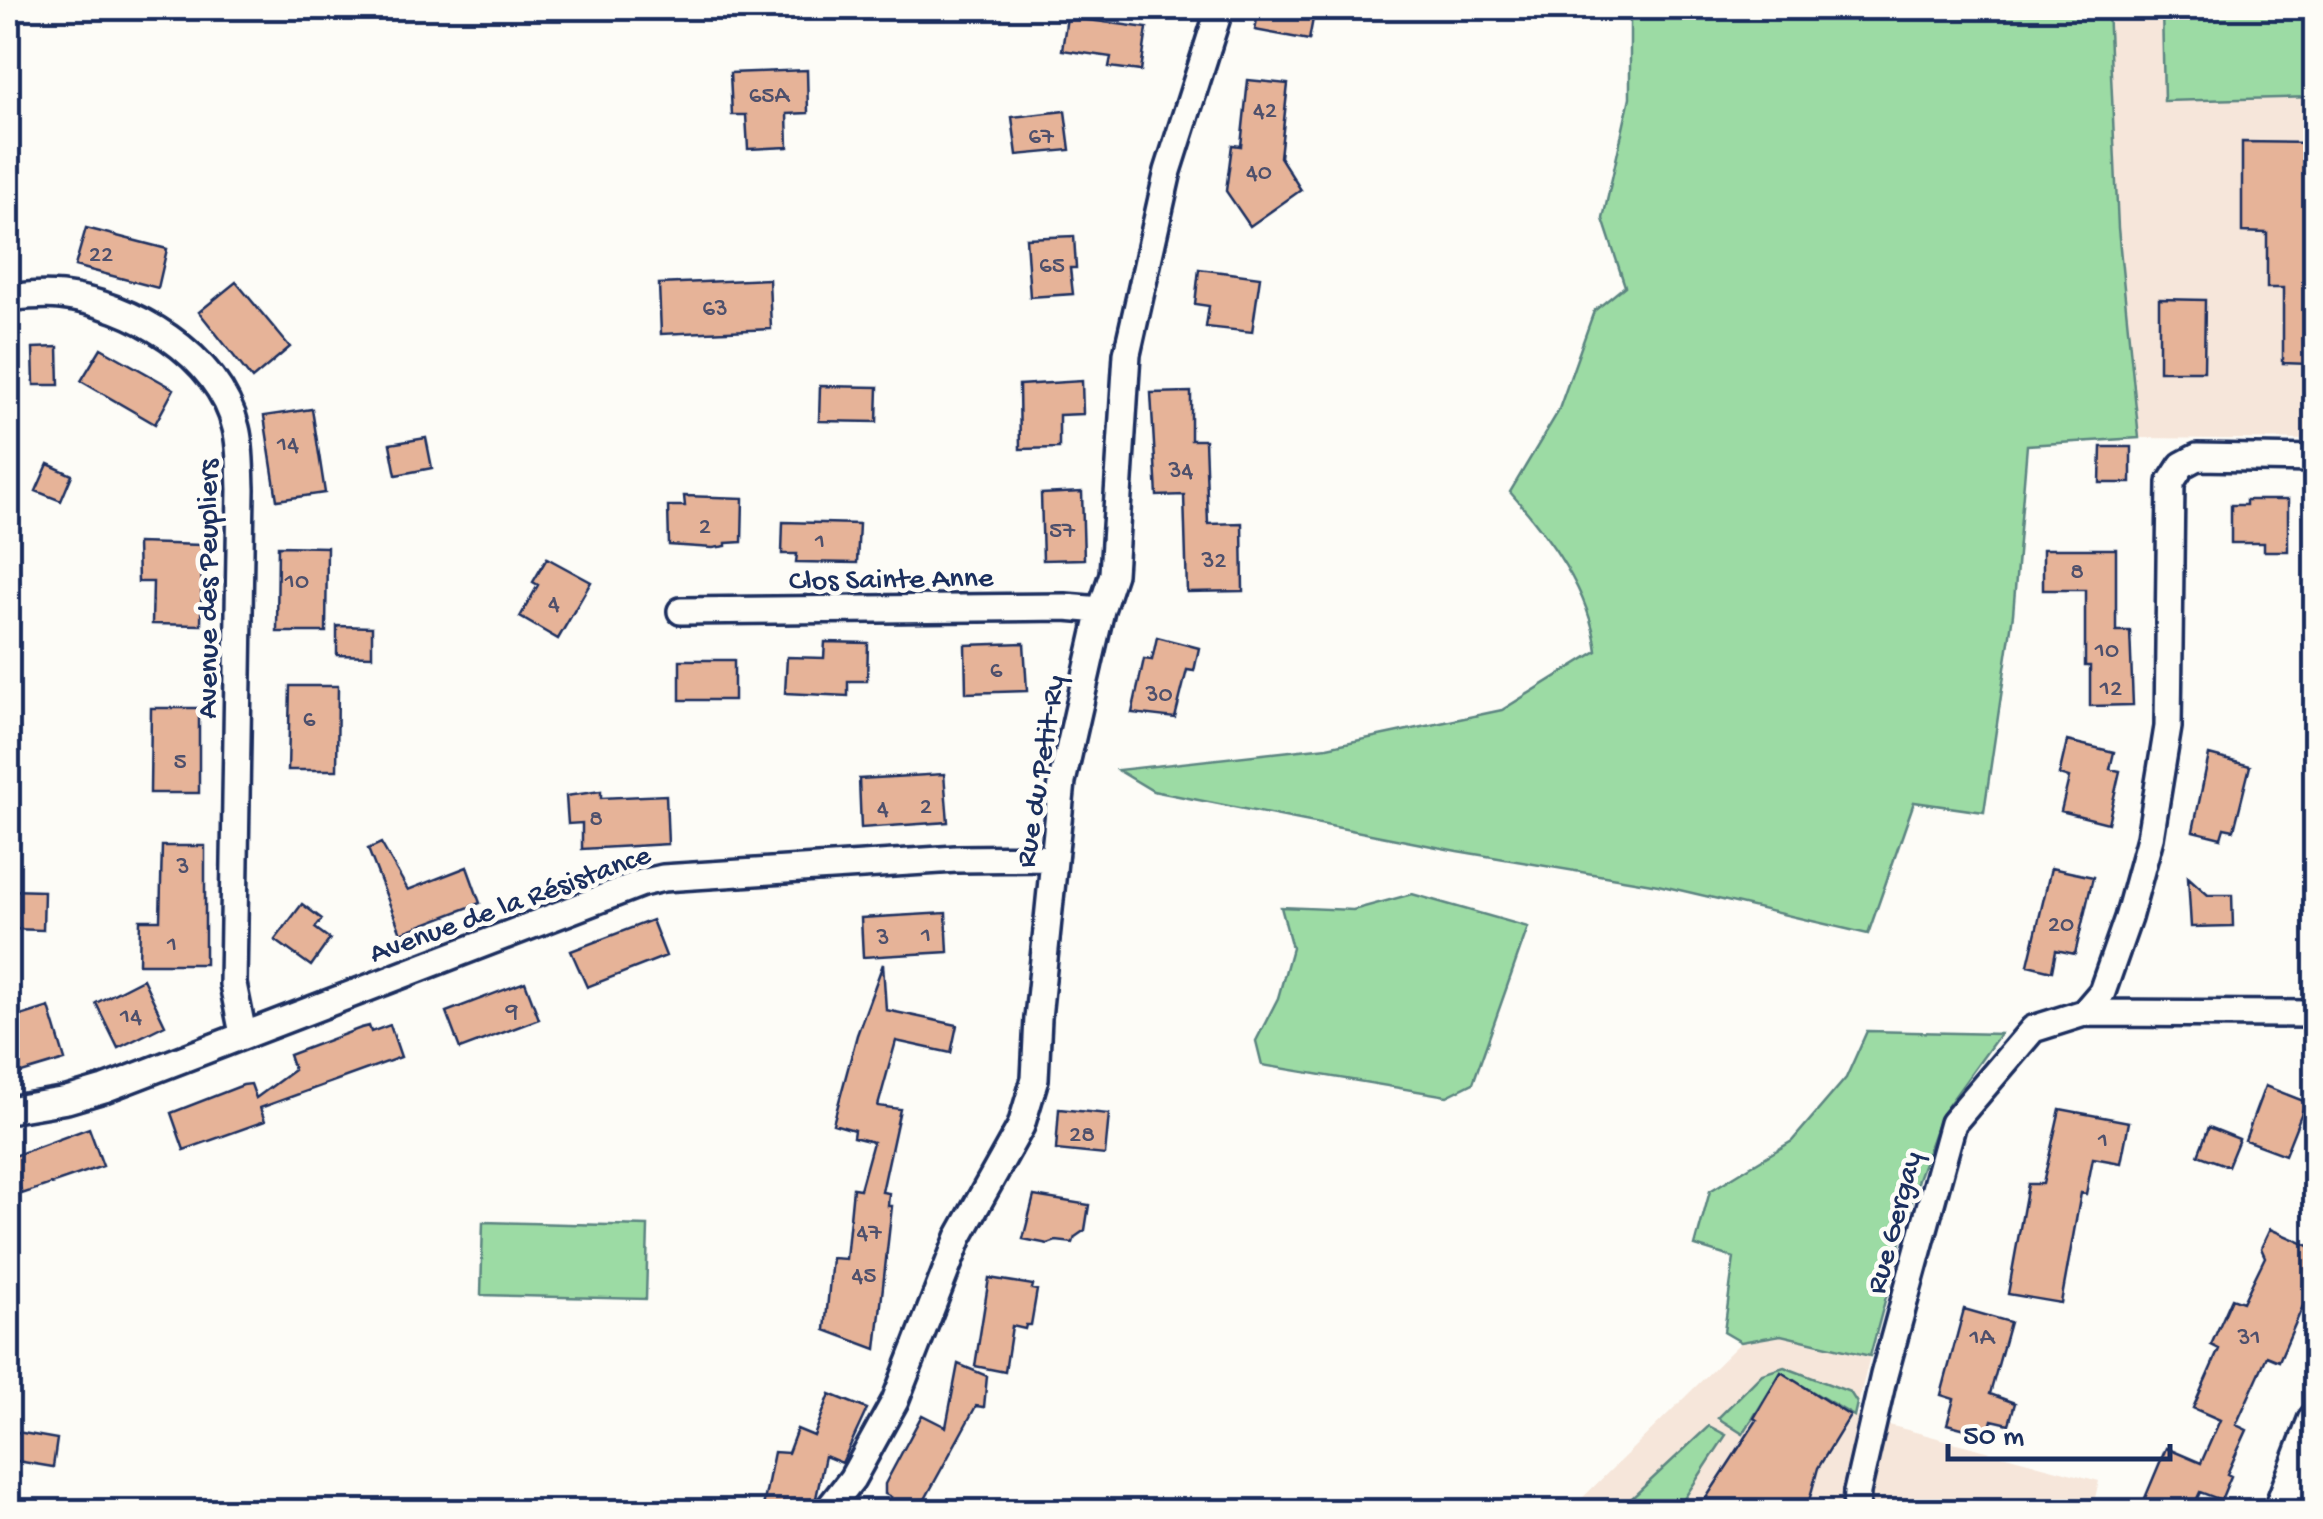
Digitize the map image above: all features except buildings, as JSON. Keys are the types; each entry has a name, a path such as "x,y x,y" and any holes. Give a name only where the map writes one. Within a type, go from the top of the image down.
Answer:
{"street":[{"name":"Rue du Petit-Ry","path":"826,1512 852,1478 895,1401 959,1237 1021,1126 1036,1079 1062,782 1101,610 1114,574 1127,354 1168,171 1220,8"},
{"name":"Avenue des Peupliers","path":"8,298 64,296 142,324 188,353 206,370 236,425 241,489 233,984 243,1034"},
{"path":"2084,1013 2102,992 2150,838 2168,727 2171,482 2182,465 2198,457 2316,459"},
{"name":"Clos Sainte Anne","path":"681,611 1101,610"},
{"name":"Avenue de la Résistance","path":"8,1110 67,1100 104,1088 663,878 956,858 1053,858"},
{"name":"Rue Gergay","path":"1856,1512 1857,1492 1884,1375 1953,1122 2033,1029 2084,1013 2316,1014"},
{"path":"2281,1512 2316,1421"}],"shaded area":[{"path":"2108,8 2315,8 2315,440 2139,438 2118,228"},
{"path":"1781,1335 1870,1356 1855,1416 2099,1481 2092,1511 1568,1512 1741,1342"}],"green space":[{"path":"1630,8 2108,8 2118,228 2139,438 2027,445 2013,614 1984,812 1914,802 1868,934 1658,885 1457,851 1153,791 1118,770 1327,747 1502,710 1597,651 1577,586 1539,527 1510,492 1558,412 1594,311 1625,286 1603,219 1630,97"},
{"path":"2162,8 2315,8 2315,97 2164,101"},
{"path":"1412,894 1528,927 1473,1083 1447,1096 1262,1065 1256,1041 1278,998 1292,948 1281,907 1353,910"},
{"path":"1867,1031 2000,1034 1941,1115 1918,1179 1870,1356 1781,1335 1741,1342 1724,1332 1734,1258 1695,1246 1710,1191 1792,1141 1846,1078"},
{"path":"483,1222 648,1226 646,1299 481,1295"},
{"path":"1784,1367 1850,1392 1857,1403 1854,1416 1781,1373 1743,1434 1718,1418 1762,1374"},
{"path":"1709,1426 1726,1435 1676,1511 1618,1511"}]}
